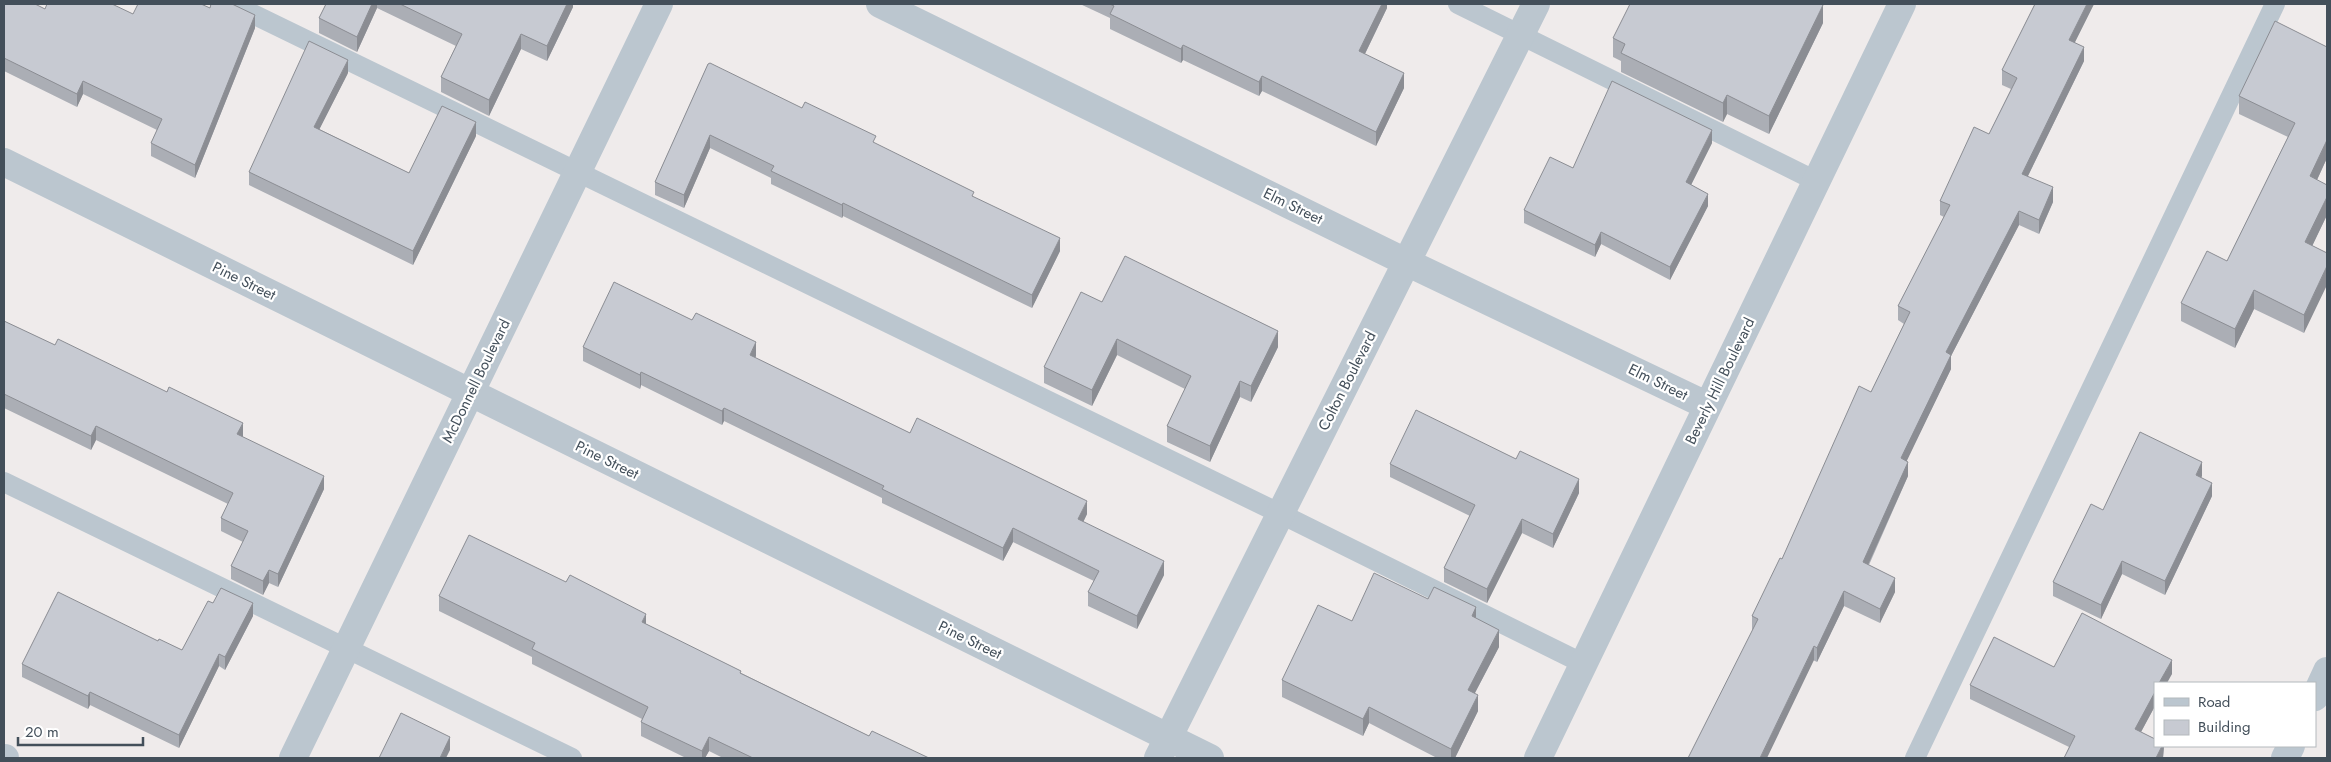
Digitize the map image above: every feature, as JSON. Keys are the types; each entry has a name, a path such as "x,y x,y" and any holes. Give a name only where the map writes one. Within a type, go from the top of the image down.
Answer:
{"street":[{"name":"McDonnell Boulevard","path":"294,758 659,4"},
{"name":"Elm Street","path":"880,4 1406,262 1708,406"},
{"name":"Colton Boulevard","path":"1163,748 1536,4"},
{"name":"Beverly Hill Boulevard","path":"1538,758 1902,4"},
{"name":"Pine Street","path":"4,162 470,393 1163,748 1210,758"},
{"path":"2316,695 2327,671"}],"lane":[{"path":"232,4 578,171 1584,664"},
{"path":"1458,4 1816,181"},
{"path":"1915,758 2275,4"},
{"path":"4,482 572,758"}],"building":[{"path":"4,4 35,4 45,9 47,4 112,4 133,14 138,4 201,4 210,8 211,4 232,4 255,15 195,165 151,143 162,119 83,81 77,94 4,58"},
{"path":"326,4 372,4 357,37 319,18"},
{"path":"400,4 567,4 547,46 521,34 489,100 441,77 462,34"},
{"path":"1110,4 1382,4 1359,51 1404,73 1376,132 1262,76 1259,82 1183,45 1181,49 1110,14 1114,6"},
{"path":"1630,4 1823,5 1769,116 1727,95 1723,103 1621,53 1625,44 1613,38"},
{"path":"2035,4 2087,4 2069,40 2084,47 2022,174 2053,187 2039,220 2019,211 1946,352 1951,355 1901,458 1908,462 1863,562 1895,578 1880,609 1844,591 1817,648 1814,646 1760,758 1688,758 1758,619 1752,616 1780,558 1782,559 1859,386 1871,392 1910,312 1898,306 1950,205 1940,201 1974,127 1989,134 2017,78 2002,70"},
{"path":"2275,21 2327,47 2327,140 2310,176 2327,185 2327,197 2305,242 2327,253 2327,266 2304,315 2254,290 2235,329 2181,303 2207,251 2227,261 2295,123 2239,96"},
{"path":"309,41 348,60 314,127 409,173 442,106 476,122 413,251 249,172"},
{"path":"710,63 802,108 805,102 876,136 873,142 974,192 972,196 1060,238 1032,295 843,203 842,205 771,171 774,166 710,135 684,195 655,182"},
{"path":"1612,81 1712,130 1686,182 1708,194 1670,267 1601,232 1595,245 1524,210 1550,157 1573,168"},
{"path":"1125,256 1278,331 1251,386 1240,381 1210,446 1167,426 1191,376 1117,339 1092,390 1044,367 1081,292 1102,302"},
{"path":"614,282 692,320 696,313 756,342 750,355 910,433 917,418 1087,501 1078,519 1164,561 1137,616 1088,592 1099,571 1013,528 1003,548 882,489 884,486 724,408 722,411 641,372 640,375 583,347"},
{"path":"4,321 55,345 58,339 167,392 169,387 243,423 237,434 324,476 278,574 269,570 263,581 231,566 248,531 221,518 233,493 96,426 91,436 4,394"},
{"path":"1416,410 1516,459 1520,451 1579,479 1553,534 1522,519 1487,589 1444,568 1475,505 1390,464"},
{"path":"2140,432 2202,462 2196,475 2212,483 2165,581 2122,561 2101,605 2053,582 2091,504 2103,510"},
{"path":"469,535 566,582 570,575 646,614 642,622 741,671 740,673 869,736 872,731 929,758 753,758 709,737 702,751 641,722 648,707 532,649 535,643 439,596"},
{"path":"1374,573 1428,599 1434,587 1476,607 1472,616 1499,630 1468,690 1478,695 1451,749 1369,707 1363,719 1282,680 1318,605 1352,621"},
{"path":"221,588 253,603 225,657 219,654 179,735 90,692 88,696 22,664 58,592 158,641 159,639 182,650 208,601 213,603"},
{"path":"2082,613 2172,660 2160,682 2154,682 2154,694 2135,729 2154,738 2154,747 2162,747 2156,758 2064,758 2075,736 1970,685 1994,637 2054,667"},
{"path":"401,713 450,737 440,758 379,758"}]}
